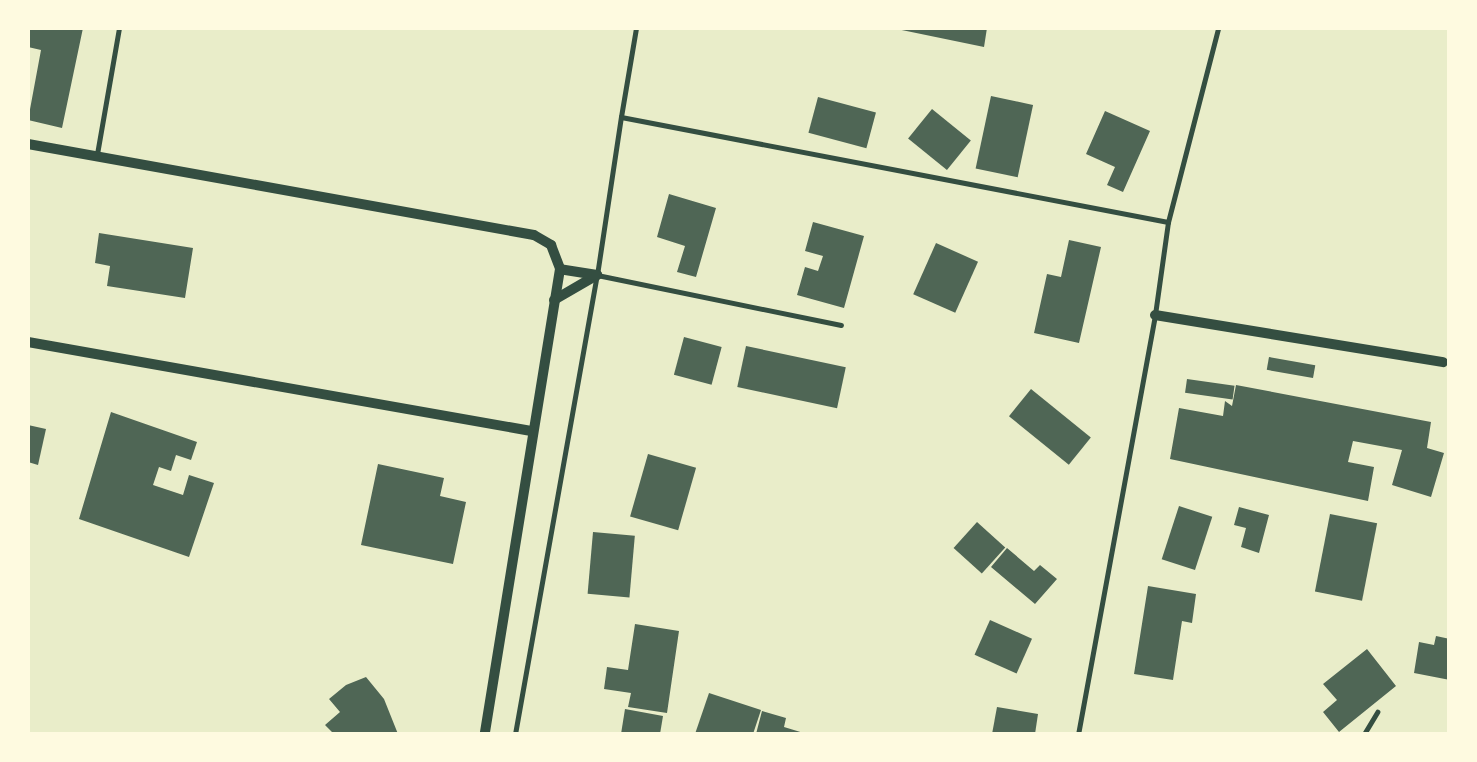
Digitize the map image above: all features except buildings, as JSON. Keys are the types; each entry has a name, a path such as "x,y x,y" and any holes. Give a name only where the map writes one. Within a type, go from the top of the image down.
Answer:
{"street":[{"path":"28,144 534,235 551,246 560,269 485,734"},
{"path":"560,269 598,275"},
{"path":"554,300 598,275"},
{"path":"1156,315 1444,362"},
{"path":"28,342 531,430"}],"lane":[{"path":"96,157 119,28"},
{"path":"514,734 598,275 636,28"},
{"path":"1078,734 1156,315 1168,222 1218,28"},
{"path":"621,117 1168,222"},
{"path":"598,275 841,326"},
{"path":"1364,734 1377,712"}]}
